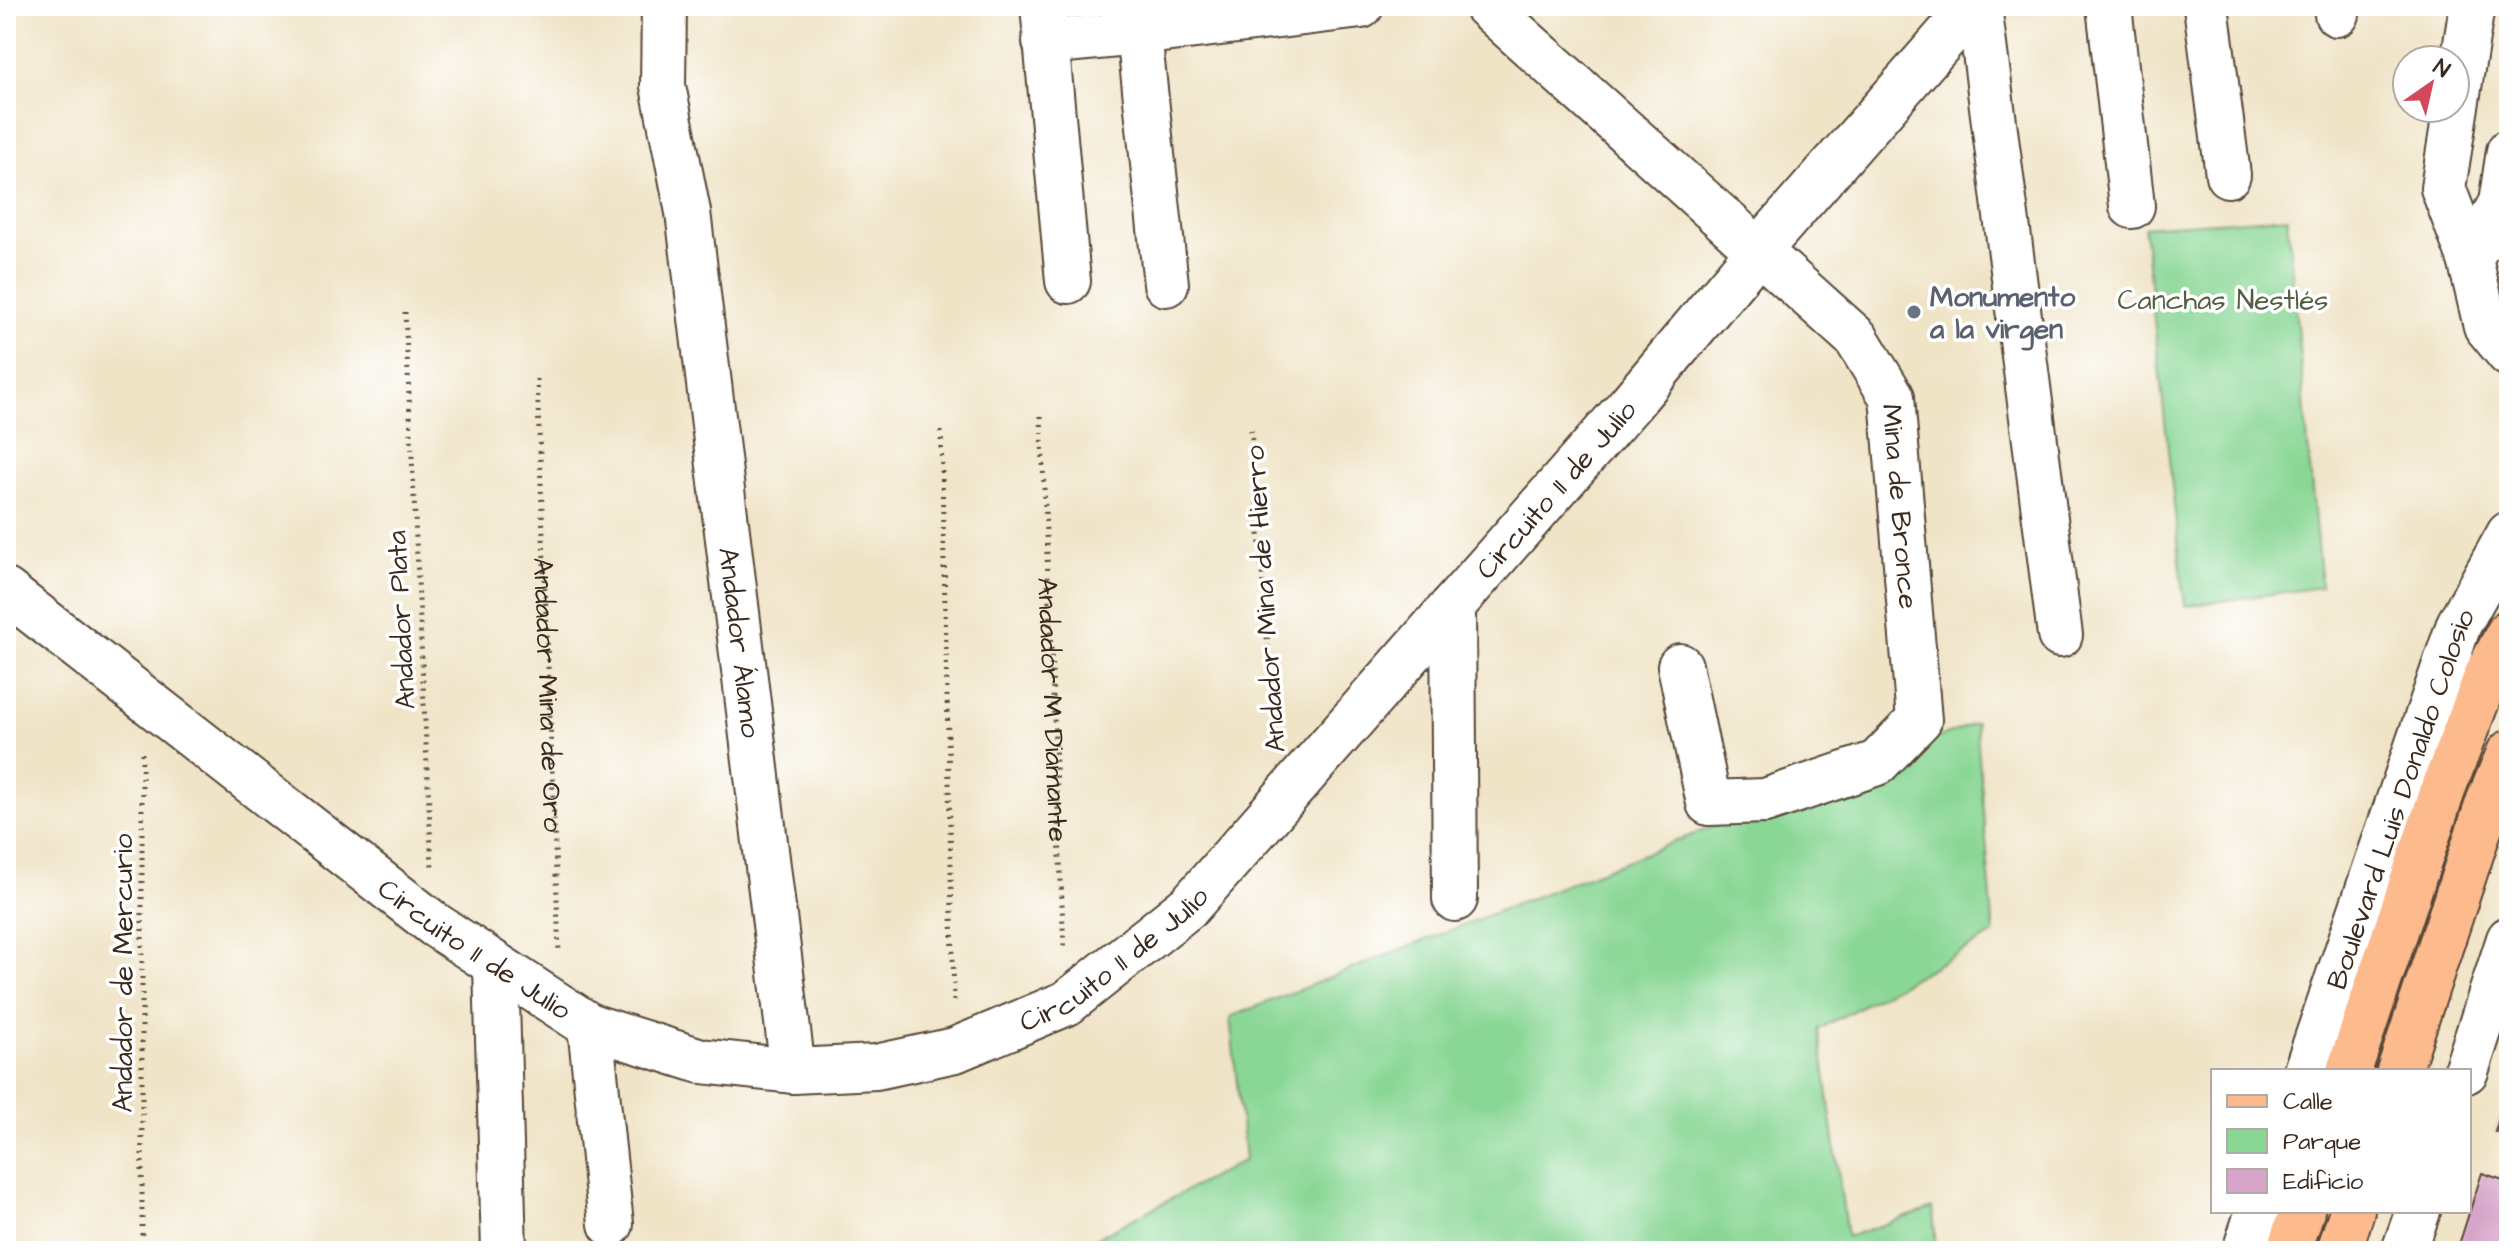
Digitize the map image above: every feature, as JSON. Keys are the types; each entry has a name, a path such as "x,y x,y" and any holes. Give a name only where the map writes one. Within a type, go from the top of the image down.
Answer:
{"main road":[{"path":"2350,1069 2445,784 2488,672 2509,632"},
{"path":"2400,1069 2489,800 2509,753"},
{"path":"2289,1251 2301,1213"},
{"path":"2339,1251 2351,1213"}],"street":[{"name":"Andador Álamo","path":"664,6 663,86 688,212 793,1071"},
{"path":"1068,281 1044,24 1361,6"},
{"name":"Mina de Bronce","path":"1486,6 1856,338 1892,397 1919,720 1877,763 1765,801 1709,803 1680,666"},
{"name":"Circuito 11 de Julio","path":"6,591 435,925 576,1018 701,1061 793,1071 876,1067 955,1050 1067,1003 1189,906 1631,403 1759,250 1973,6"},
{"path":"1979,6 2060,635"},
{"path":"2109,6 2132,206"},
{"path":"2206,6 2228,175"},
{"path":"2472,6 2443,188 2470,259 2486,326 2509,354"},
{"path":"1137,20 1166,284"},
{"path":"2470,259 2501,203 2509,151"},
{"name":"Boulevard Luis Donaldo Colosio","path":"2307,1069 2459,624 2509,534"},
{"path":"1453,606 1455,899"},
{"path":"2467,1069 2509,939"},
{"path":"496,966 504,1251"},
{"path":"576,1018 611,1224"},
{"path":"2245,1251 2257,1213"},
{"path":"2404,1251 2417,1213"}],"path":[{"name":"Andador Plata","path":"405,312 435,925"},
{"name":"Andador Mina de Oro","path":"537,379 576,1018"},
{"name":"Andador M Diamante","path":"1041,416 1067,1003"},
{"name":"Andador Mina de Hierro","path":"1251,430 1276,752"},
{"path":"941,431 955,1050"},
{"name":"Andador de Mercurio","path":"142,696 142,1251"}],"green space":[{"name":"Canchas Nestlés","path":"2287,217 2321,587 2185,606 2144,227"},
{"path":"1976,723 1994,934 1819,1029 1847,1237 1933,1208 1936,1251 1072,1251 1245,1160 1230,1017"}],"building":[{"path":"2508,1091 2509,1129 2495,1132"},
{"path":"2482,1173 2509,1182 2509,1251 2457,1251"}],"place":[{"name":"Monumento a la virgen","path":"1914,312"}]}
